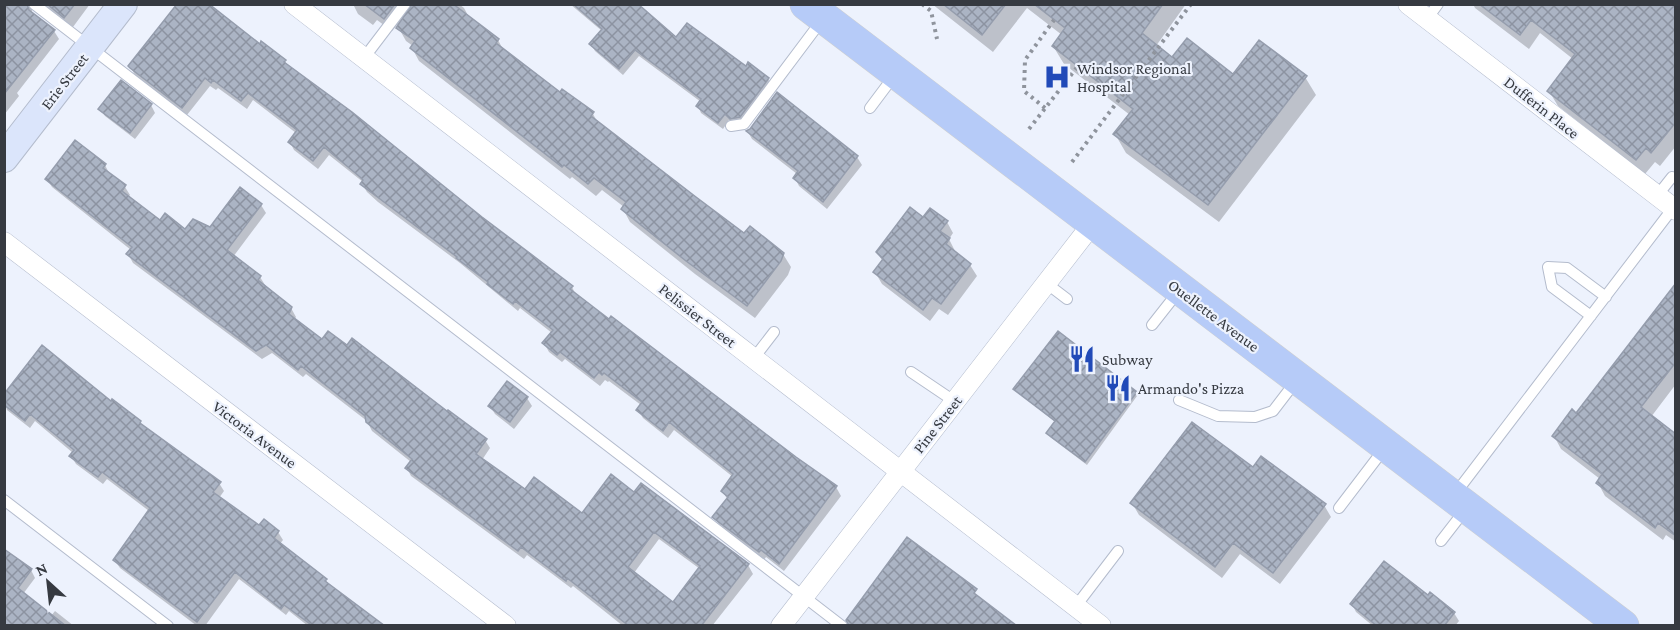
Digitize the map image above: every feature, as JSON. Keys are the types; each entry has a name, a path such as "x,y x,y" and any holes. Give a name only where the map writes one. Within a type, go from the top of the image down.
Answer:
{"main road":[{"name":"Ouellette Avenue","path":"815,11 1623,626"}],"street":[{"name":"Erie Street","path":"4,158 123,4"},
{"name":"Pelissier Street","path":"294,4 1101,626"},
{"name":"Dufferin Place","path":"1408,4 1433,12 1674,209"},
{"name":"Pine Street","path":"781,626 1093,223"},
{"name":"Victoria Avenue","path":"4,242 506,626"}],"lane":[{"path":"34,4 842,626"},
{"path":"364,58 405,4"},
{"path":"731,126 744,124 815,11"},
{"path":"870,108 896,73"},
{"path":"1657,196 1672,177"},
{"path":"1442,541 1460,502 1591,316 1674,209"},
{"path":"1591,316 1552,287 1548,267 1567,268 1606,297"},
{"path":"1046,283 1067,299"},
{"path":"1152,325 1180,289"},
{"path":"754,358 774,332"},
{"path":"911,372 954,401"},
{"path":"1179,400 1218,416 1255,417 1273,411 1298,379"},
{"path":"1339,508 1386,446"},
{"path":"4,500 168,626"},
{"path":"1076,606 1118,552"}],"path":[{"path":"922,4 931,11 937,39"},
{"path":"1072,162 1191,4"},
{"path":"1045,108 1024,91 1025,60 1054,20"},
{"path":"1029,129 1078,66"}],"building":[{"path":"4,4 27,4 29,10 55,30 4,94"},
{"path":"47,4 75,4 64,18"},
{"path":"177,4 209,4 260,44 261,41 286,60 284,62 352,112 482,217 573,286 570,289 609,319 611,316 837,486 779,564 712,517 728,497 721,491 733,474 669,422 663,431 636,410 642,402 604,373 602,375 599,372 594,378 560,352 557,355 542,343 553,330 515,301 513,304 457,257 360,184 363,180 324,147 313,161 288,142 297,130 248,93 241,101 213,80 211,83 205,78 182,108 130,68 128,66"},
{"path":"364,4 395,4 384,19"},
{"path":"412,4 453,4 499,39 496,43 560,92 562,89 594,112 591,116 696,197 744,233 750,226 784,253 781,261 747,306 621,209 626,202 594,178 588,184 564,165 562,167 410,48 415,41 396,28"},
{"path":"573,4 638,4 676,37 687,23 746,66 748,62 769,78 740,117 730,119 725,114 718,123 696,106 701,99 635,50 619,69 589,44 602,29"},
{"path":"943,4 1006,4 982,35"},
{"path":"1034,4 1163,4 1142,33 1172,57 1187,38 1233,74 1259,40 1307,76 1208,205 1113,134 1133,109 1052,46 1065,28"},
{"path":"1479,4 1676,4 1676,122 1651,153 1646,148 1636,160 1547,91 1575,54 1531,20 1520,35"},
{"path":"121,80 152,104 130,133 98,109"},
{"path":"777,92 858,156 823,202 793,178 798,171 746,131 750,129"},
{"path":"75,140 106,164 103,168 126,185 122,191 160,220 165,213 185,229 193,219 210,227 240,187 262,204 227,250 261,276 258,280 292,307 289,314 322,339 328,331 347,345 352,338 487,439 476,454 525,489 534,477 582,513 611,474 634,492 641,483 749,564 701,626 629,626 567,578 566,581 521,547 518,551 405,468 412,459 366,422 365,416 301,366 298,370 266,345 256,351 126,254 132,247 45,179","holes":["654,532 700,566 673,602 628,567"]},
{"path":"910,207 923,217 930,208 948,221 940,231 950,238 946,244 971,264 941,304 932,298 923,310 873,272 883,259 876,252"},
{"path":"1676,283 1676,362 1641,407 1676,434 1676,536 1658,523 1655,528 1596,483 1602,474 1552,436 1572,409 1576,413"},
{"path":"1058,331 1137,392 1085,462 1046,433 1055,421 1013,389"},
{"path":"42,345 111,401 112,399 141,421 140,423 221,482 213,492 259,525 264,519 279,531 274,538 327,579 325,581 385,626 313,626 284,605 281,609 235,572 197,622 113,560 150,508 102,472 98,477 69,456 74,450 30,414 25,421 4,405 4,394"},
{"path":"507,381 528,397 510,422 488,406"},
{"path":"1192,422 1253,467 1261,456 1326,504 1273,573 1233,543 1215,567 1130,503"},
{"path":"907,537 977,589 974,593 1017,626 849,626 846,620"},
{"path":"4,549 32,569 18,588 66,626 4,626"},
{"path":"1384,561 1428,595 1430,592 1455,612 1444,626 1377,626 1350,604"}],"place":[{"name":"Windsor Regional Hospital","path":"1057,77"},
{"name":"Subway","path":"1082,359"},
{"name":"Armando's Pizza","path":"1118,388"}]}
